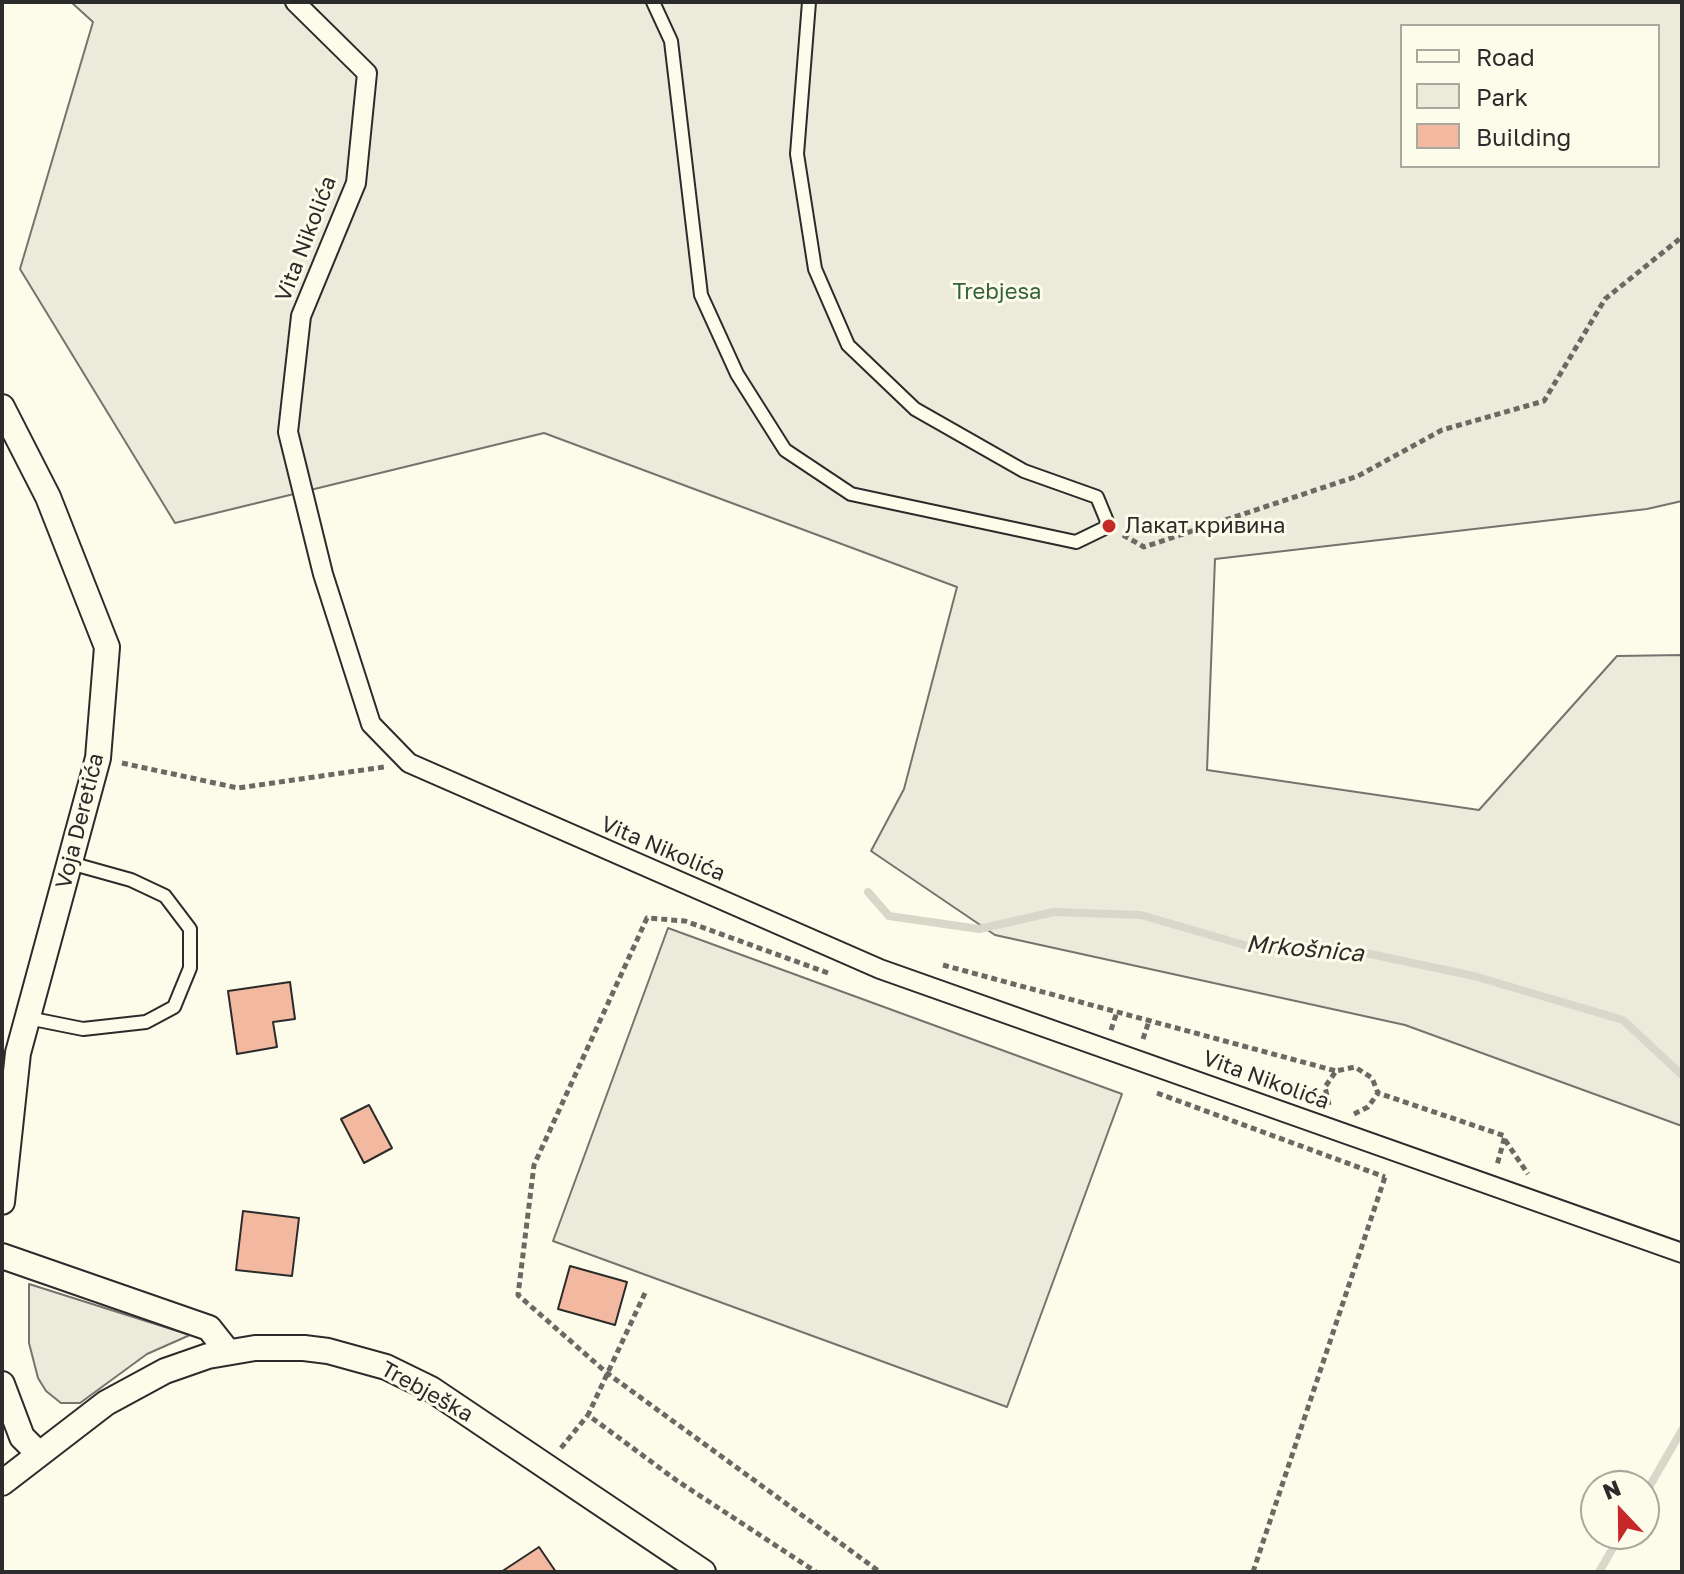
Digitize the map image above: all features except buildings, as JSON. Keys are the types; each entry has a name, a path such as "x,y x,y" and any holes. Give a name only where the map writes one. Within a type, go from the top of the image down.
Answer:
{"street":[{"name":"Vita Nikolića","path":"295,2 367,73 356,183 301,316 288,432 323,574 371,724 409,763 880,969 1682,1253"},
{"name":"Voja Deretića","path":"2,407 48,497 107,647 98,758 18,1053 2,1202"},
{"path":"2,1256 209,1328 228,1352"},
{"name":"Trebješka","path":"2,1483 106,1403 135,1385 186,1362 255,1348 304,1348 348,1355 386,1367 431,1389 703,1572"},
{"path":"2,1384 22,1437 39,1454"}],"lane":[{"path":"653,2 671,41 701,295 737,374 785,450 851,494 1076,542 1109,526 1097,497 1024,471 915,409 848,345 815,269 797,154 809,2"},
{"path":"28,1018 83,1029 146,1022 174,1007 190,968 190,929 165,896 131,880 70,863"}],"path":[{"path":"1120,533 1144,547 1358,476 1442,430 1544,401 1605,299 1682,237"},
{"path":"98,758 238,788 409,763"},
{"path":"834,975 685,921 647,918 534,1165 518,1295 607,1373 880,1572"},
{"path":"936,963 1336,1071 1355,1067 1372,1078 1378,1093 1505,1136 1492,1186"},
{"path":"1322,1125 1329,1105 1325,1087 1336,1071"},
{"path":"1147,1090 1385,1177 1253,1572"},
{"path":"1329,1105 1339,1114 1354,1115 1368,1107 1378,1093"},
{"path":"546,1466 588,1415 645,1293"},
{"path":"588,1415 676,1480 816,1572"}],"green space":[{"name":"Trebjesa","path":"71,2 1682,2 1682,501 1647,509 1215,559 1207,770 1479,810 1617,656 1682,655 1682,1126 1405,1025 995,935 871,851 904,789 957,587 544,433 175,523 20,269 93,22"},
{"path":"668,928 1122,1094 1007,1407 553,1241"},
{"path":"29,1284 190,1335 147,1354 80,1403 61,1403 46,1391 38,1378 29,1343"}],"waterway":[{"name":"Mrkošnica","path":"868,892 889,916 979,929 1054,912 1141,915 1258,949 1356,951 1474,976 1623,1020 1682,1075"},
{"name":"Mrkošnica","path":"1659,1470 1682,1430"},
{"name":"Mrkošnica","path":"1599,1572 1612,1550"}],"place":[{"name":"Лакат кривина","path":"1109,526"}]}
